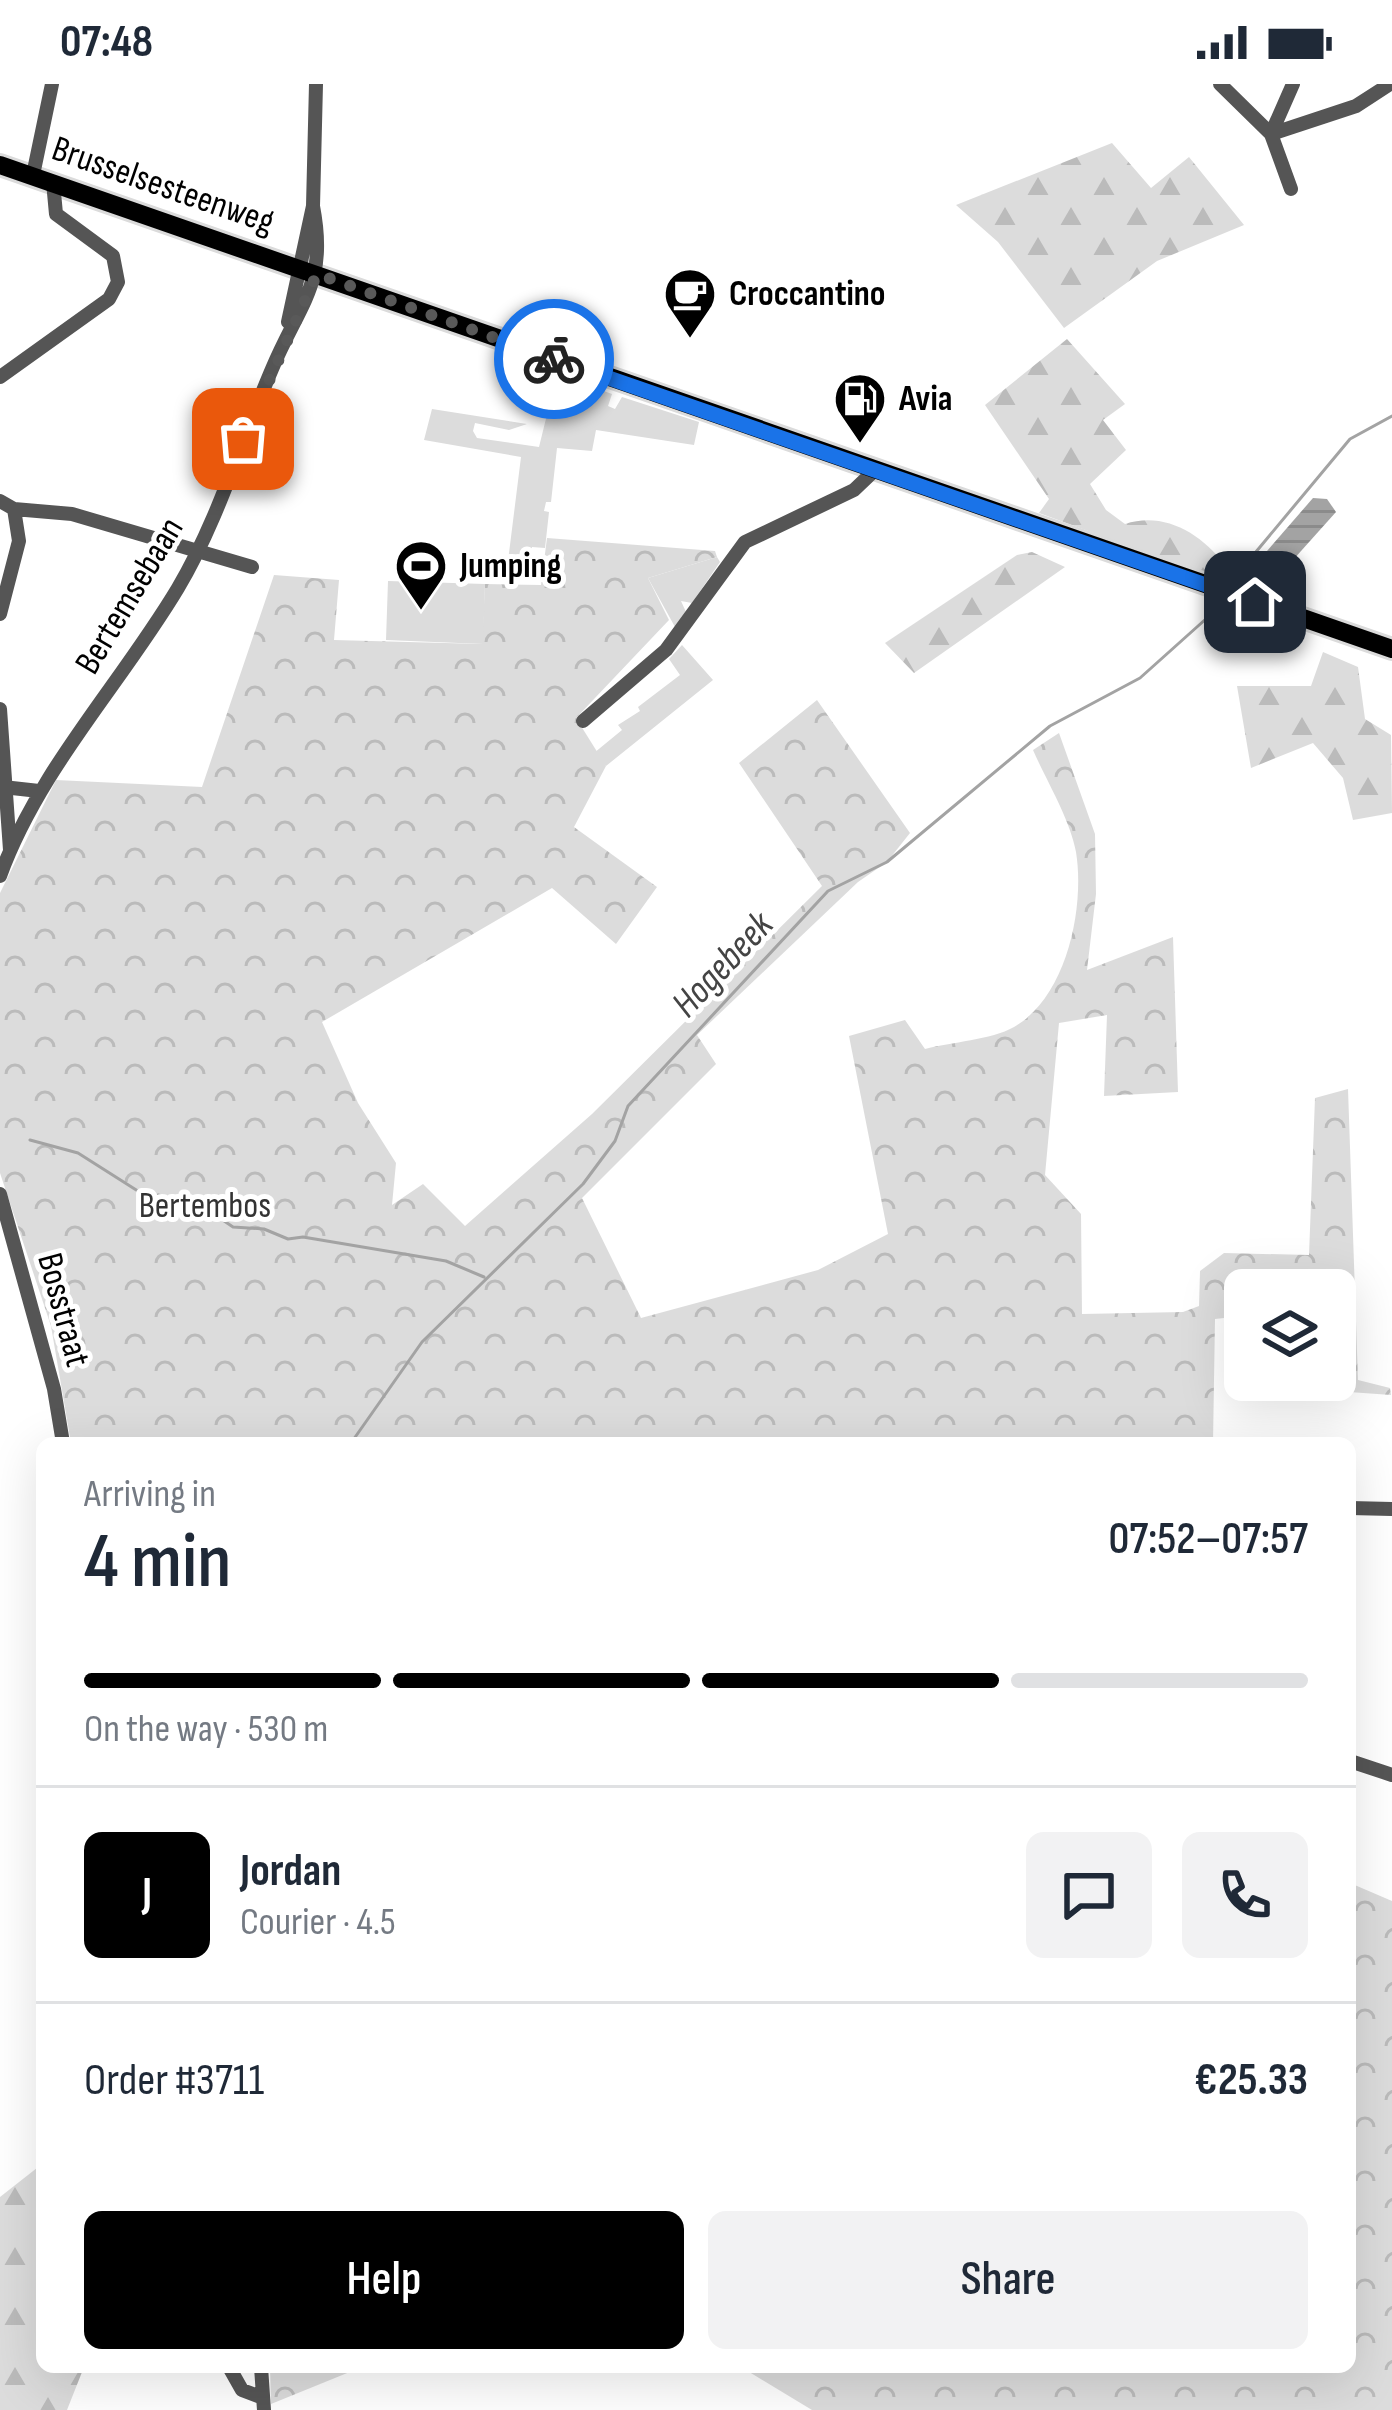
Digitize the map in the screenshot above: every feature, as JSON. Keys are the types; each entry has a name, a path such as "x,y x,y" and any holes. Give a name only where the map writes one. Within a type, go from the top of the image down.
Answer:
{"main road":[{"name":"Brusselsesteenweg","path":"0,165 1392,649"}],"street":[{"path":"33,175 52,84"},
{"path":"308,272 316,84"},
{"path":"1220,84 1271,134 1291,189"},
{"path":"1271,134 1293,84"},
{"path":"1271,134 1325,119 1390,84"},
{"path":"0,376 110,299 118,282 113,256 56,214 53,182"},
{"name":"Bertemsebaan","path":"0,875 39,791 158,621 196,554 308,272"},
{"path":"583,721 666,650 745,542 854,490 874,470"},
{"path":"0,614 20,541 7,505 72,514 252,567"},
{"path":"0,709 10,850"},
{"path":"3,787 39,791"},
{"name":"Bosstraat","path":"0,1194 54,1389 62,1437"},
{"path":"1356,1508 1392,1508"},
{"path":"1356,1763 1392,1774"},
{"path":"232,2373 242,2390 264,2404"},
{"path":"261,2373 264,2404"}],"green space":[{"path":"1112,143 1151,188 1189,157 1244,225 1157,261 1064,328 998,242 956,205"},
{"path":"1067,339 1125,404 1103,420 1126,450 1090,484 1106,510 1125,524 1153,520 1193,534 1224,564 1222,580 1039,513 1049,499 985,405"},
{"path":"557,374 612,394 608,406 615,409 622,397 699,422 694,445 596,430 592,451 557,448 551,502 546,502 544,511 549,512 545,548 532,547 528,570 507,569 521,457 424,440 432,409 527,424 509,430 475,423 473,431 477,438 539,447"},
{"name":"Bertembos","path":"547,538 715,551 717,557 648,578 669,620 576,718 606,766 574,827 657,887 616,944 552,888 322,1022 358,1103 396,1163 392,1205 423,1184 465,1226 592,1114 822,886 739,763 817,700 910,833 887,862 858,882 697,1035 716,1064 582,1198 641,1318 818,1270 888,1234 849,1036 905,1020 925,1049 983,1038 1014,1027 1047,995 1068,949 1078,898 1073,839 1033,750 1059,733 1095,834 1096,894 1087,970 1173,937 1178,1092 1104,1096 1107,1015 1059,1023 1045,1175 1081,1214 1082,1314 1183,1312 1199,1306 1200,1271 1224,1253 1309,1255 1315,1098 1348,1089 1354,1269 1224,1269 1224,1318 1215,1319 1213,1437 70,1437 51,1326 0,1173 0,893 56,780 202,787 274,575 339,580 334,640 482,644 485,584 541,585"},
{"path":"1032,552 1065,567 914,673 885,643 1017,555"},
{"path":"717,557 720,562 692,603 681,601 686,612 675,627 648,578"},
{"name":"Jumping","path":"388,581 485,584 483,644 386,640"},
{"path":"682,645 713,680 606,766 594,753 622,730 618,725 680,675 669,659"},
{"path":"1323,652 1358,667 1365,719 1391,735 1392,813 1353,820 1343,778 1313,743 1251,768 1237,686 1311,686"},
{"name":"Bertembos","path":"1356,1322 1358,1380 1390,1388 1391,1395 1356,1392"},
{"path":"1356,1886 1392,1901 1392,2410 812,2410 751,2373 1356,2373"},
{"path":"36,2169 36,2373 82,2373 67,2410 0,2410 0,2197"},
{"path":"270,2373 347,2373 271,2404"}],"shaded area":[{"path":"1313,498 1327,499 1336,512 1284,570 1271,570 1260,559"}],"waterway":[{"name":"Hogebeek","path":"1240,571 1350,439 1392,416"},
{"name":"Hogebeek","path":"1232,582 1237,575"},
{"name":"Hogebeek","path":"355,1437 422,1342 583,1184 615,1141 628,1106 828,891 887,862 1050,726 1140,678 1217,609"},
{"path":"30,1140 78,1153 152,1200 158,1195 202,1206 233,1227 446,1261 484,1277"}],"way so far":[{"path":"243,439 317,274 554,359"}],"place":[{"name":"Croccantino","path":"690,340"},
{"name":"Avia","path":"860,445"},
{"name":"Jumping","path":"421,612"}],"route":[{"path":"554,359 1255,602"}]}
